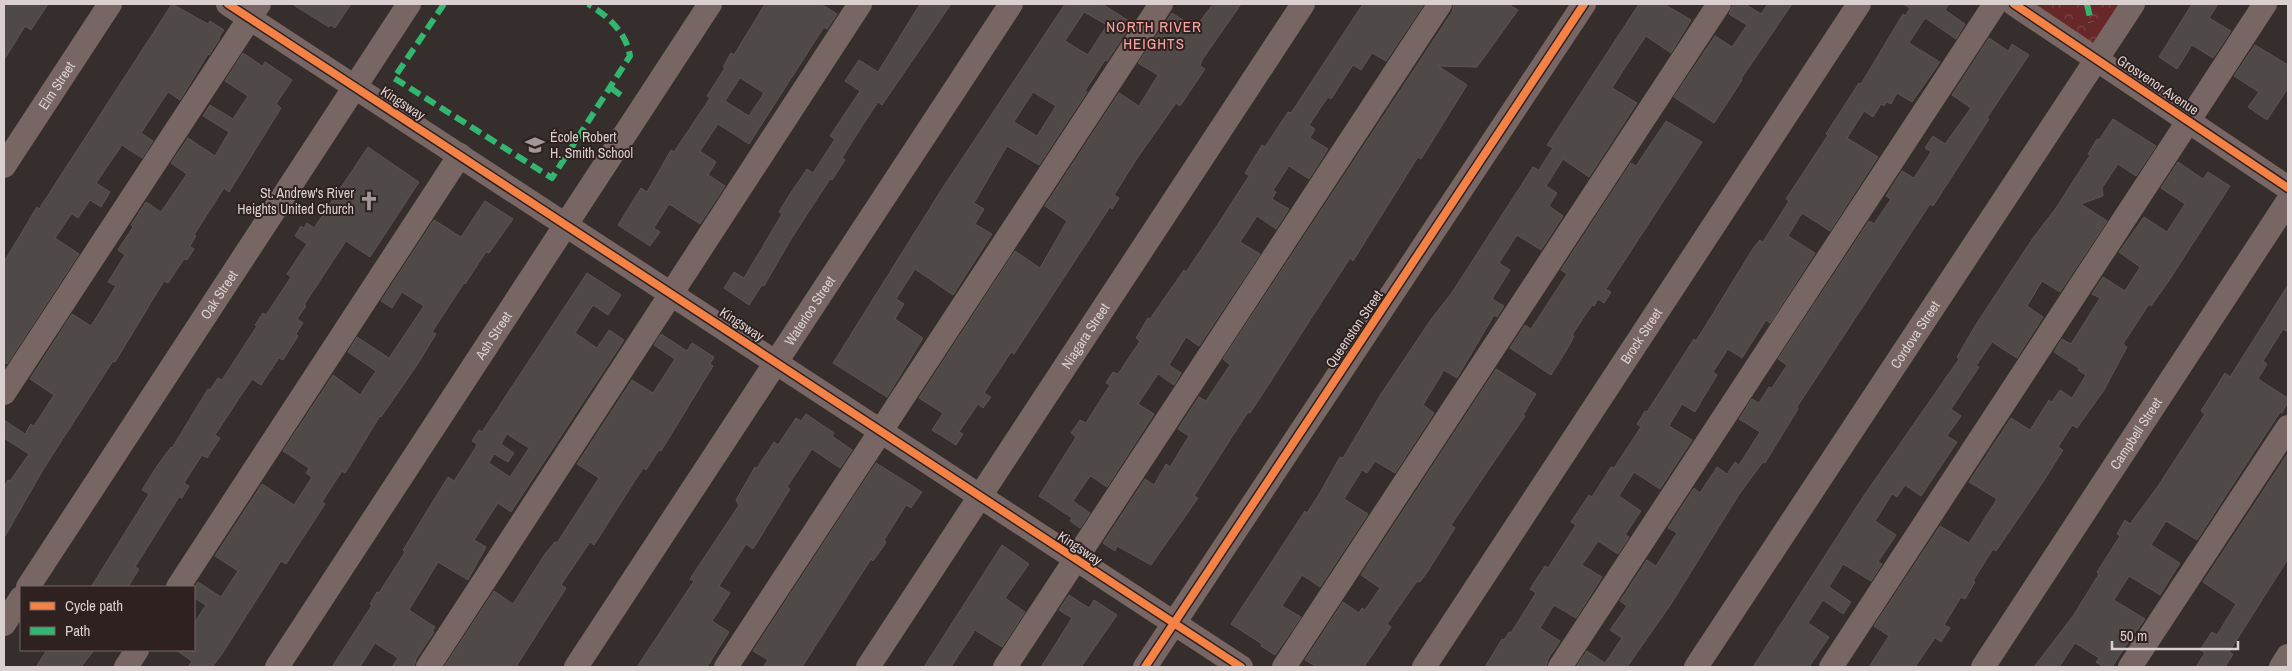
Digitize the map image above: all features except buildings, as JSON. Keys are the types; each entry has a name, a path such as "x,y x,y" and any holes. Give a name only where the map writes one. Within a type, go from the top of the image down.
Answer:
{"street":[{"name":"Elm Street","path":"4,166 110,4"},
{"name":"Kingsway","path":"228,4 254,11 355,86 1241,667"},
{"name":"Oak Street","path":"29,586 409,4"},
{"name":"Ash Street","path":"277,667 710,4"},
{"path":"428,667 860,4"},
{"name":"Waterloo Street","path":"576,667 1011,4"},
{"path":"726,667 1161,4"},
{"name":"Niagara Street","path":"868,667 1303,4"},
{"path":"1005,667 1440,4"},
{"name":"Queenston Street","path":"1145,667 1584,4"},
{"path":"1284,667 1719,4"},
{"name":"Brock Street","path":"1424,667 1859,4"},
{"path":"1560,667 1995,4"},
{"name":"Grosvenor Avenue","path":"2014,4 2288,188"},
{"name":"Cordova Street","path":"1696,667 2133,4"},
{"path":"1831,667 2265,4"},
{"path":"4,393 254,11"},
{"path":"179,586 460,155"},
{"name":"Campbell Street","path":"1983,667 2288,201"},
{"path":"2130,667 2288,426"},
{"path":"4,624 20,600"},
{"path":"126,667 136,651"},
{"path":"2281,667 2288,656"}],"green space":[{"path":"2014,4 2133,4 2097,59"}],"marked path":[{"path":"444,4 394,78 552,178 630,56 625,39 620,32 609,19 588,4"},
{"path":"2087,4 2091,22"},
{"path":"611,88 622,96"}],"cycle path":[{"path":"228,4 1241,667"},
{"path":"1145,667 1584,4"},
{"path":"2014,4 2288,188"}],"place":[{"name":"École Robert H. Smith School","path":"535,145"},
{"name":"St. Andrew's River Heights United Church","path":"369,201"}],"district":[{"name":"NORTH RIVER HEIGHTS","path":"1154,34"}]}
